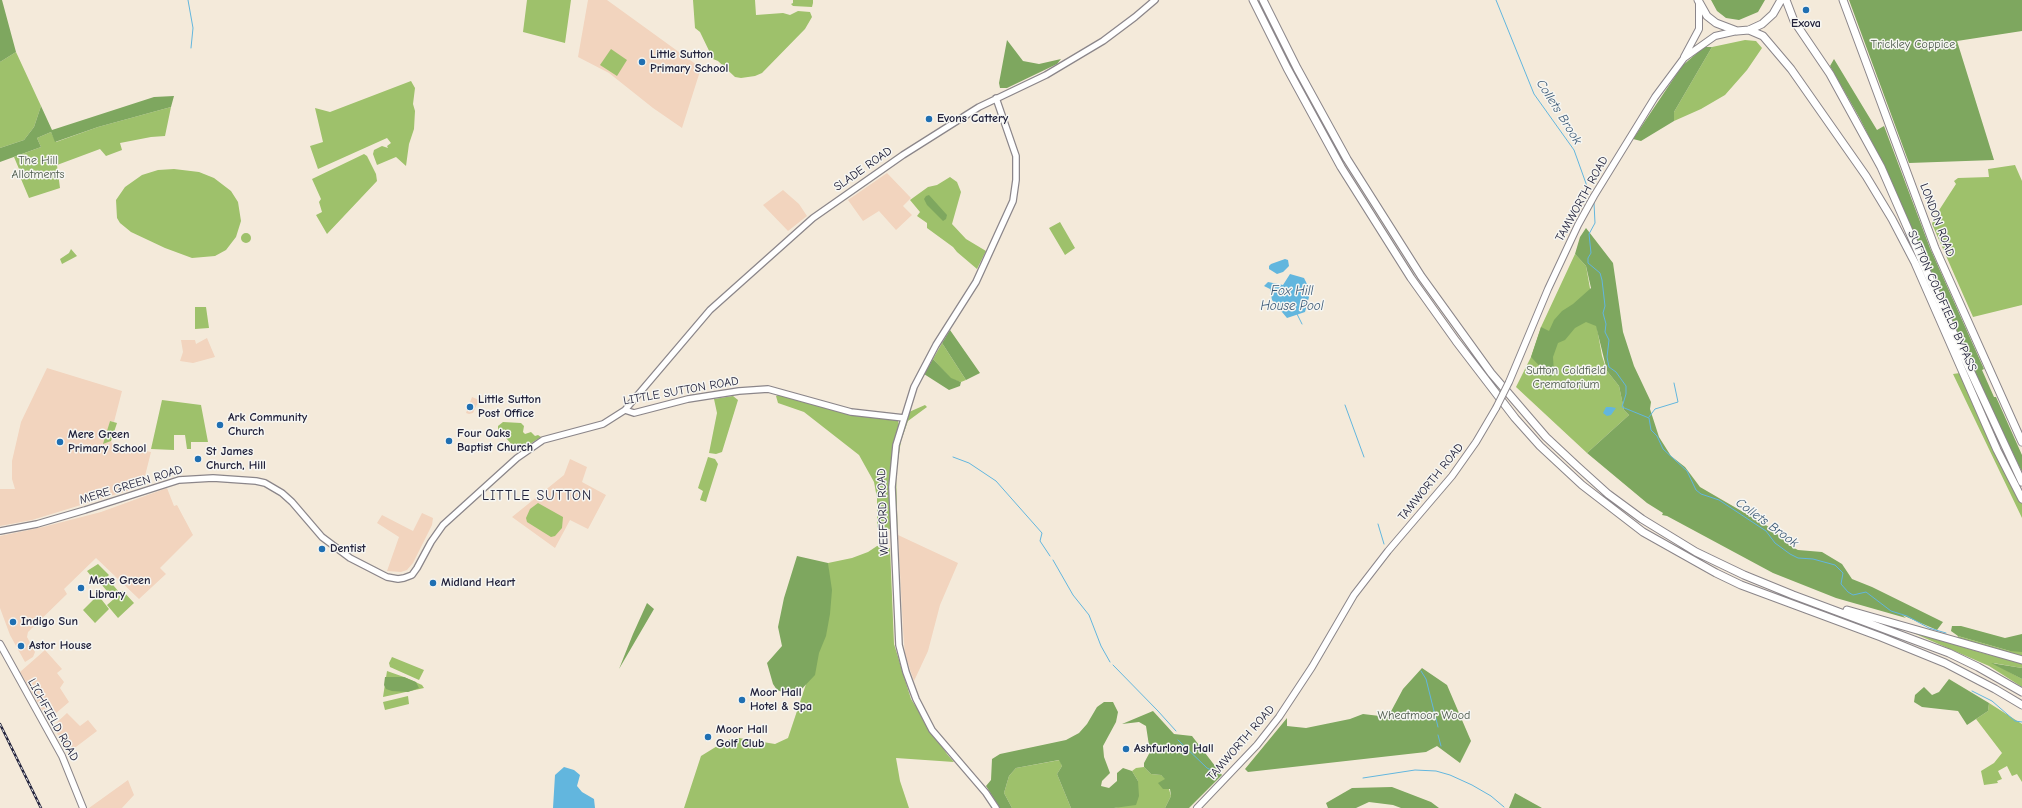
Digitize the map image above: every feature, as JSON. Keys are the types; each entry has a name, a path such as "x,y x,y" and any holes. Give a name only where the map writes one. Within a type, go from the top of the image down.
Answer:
{"highway":[{"path":"1253,0 1287,68 1341,167 1411,278 1456,341 1515,418 1540,446 1582,485 1643,532 1716,573 1741,585 1881,637 1944,663 1995,689 2022,705"},
{"path":"1263,0 1297,68 1389,228 1454,323 1518,406 1546,437 1576,466 1608,494 1642,519 1696,552 1744,575 1793,595 1949,653 1978,667 2022,692"},
{"path":"1698,2 1707,16 1716,23 1737,31 1749,30 1768,20 1781,0"},
{"name":"SUTTON COLDFIELD BYPASS","path":"1786,0 1794,21 1834,81 1881,167 1963,356 2022,482"},
{"name":"LONDON ROAD","path":"1843,0 1935,248 2022,442"},
{"name":"SUTTON COLDFIELD BYPASS","path":"1749,30 1763,36 1791,69 1862,170 1892,219 1915,263 1997,450 2022,499"},
{"path":"1793,595 2022,660"}],"main road":[{"name":"SLADE ROAD","path":"625,410 710,310 793,234 813,218 903,155 978,107 1046,75 1085,52 1131,21 1155,0"},
{"name":"TAMWORTH ROAD","path":"1197,808 1257,745 1279,717 1299,688 1344,610 1364,581 1452,476 1476,442 1509,382 1563,255 1594,196 1654,97 1684,58 1699,30 1698,2"},
{"name":"TAMWORTH ROAD","path":"1684,58 1715,36 1737,31"},
{"name":"WEEFORD ROAD","path":"996,98 1016,156 1016,180 1012,201 976,282 924,366 914,387 893,456 892,488 899,645 906,672 932,730 986,793 996,808"},
{"name":"LITTLE SUTTON ROAD","path":"404,578 415,571 430,542 443,525 517,458 543,440 603,424 625,410 634,413 688,399 739,391 768,389 851,412 904,418"},
{"name":"MERE GREEN ROAD","path":"0,531 37,524 179,480 213,478 256,481 265,483 282,493 292,502 322,537 350,558 387,577 398,579 404,578"},
{"name":"LICHFIELD ROAD","path":"0,644 62,756 83,808"}],"shaded area":[{"name":"Little Sutton Primary School","path":"588,0 607,0 701,68 682,128 653,108 609,73 578,57"},
{"path":"887,173 911,198 903,206 912,215 896,230 879,211 863,221 848,200"},
{"path":"783,190 799,204 807,216 788,231 763,205"},
{"path":"207,338 215,357 193,363 180,361 183,352 181,340 195,340 196,344"},
{"name":"Mere Green Primary School","path":"47,368 122,391 114,422 110,421 104,443 111,441 113,445 151,452 144,480 146,485 32,520 0,526 0,489 15,489 12,479 12,461 21,422"},
{"path":"472,397 479,400 473,413 469,414 466,413"},
{"path":"570,459 587,467 582,482 606,495 588,529 570,520 555,548 512,517 564,475"},
{"path":"167,488 174,506 177,505 193,535 160,568 166,574 139,599 96,558 64,589 67,594 28,632 27,637 35,652 33,657 25,662 10,635 0,608 0,536 101,512"},
{"path":"422,513 433,518 432,525 413,563 407,570 401,572 387,571 399,537 377,523 382,515 413,531"},
{"path":"898,535 958,563 940,605 928,651 914,681 905,655"},
{"path":"45,650 62,669 57,673 64,682 60,688 69,702 48,720 20,672"},
{"path":"67,713 80,726 88,720 97,731 68,753 53,726"},
{"path":"128,780 134,795 122,808 89,808"}],"green space":[{"path":"0,0 2,0 16,52 0,62"},
{"path":"527,0 571,0 565,43 523,32"},
{"path":"693,0 755,0 756,15 783,13 790,15 798,11 810,12 812,17 805,29 762,73 755,76 741,78 735,77 718,61 713,59 700,32 695,28"},
{"path":"793,0 813,0 812,7 793,6 791,4 793,3"},
{"path":"1711,0 1765,0 1758,12 1739,20 1726,18 1717,11"},
{"name":"Trickley Coppice","path":"1849,0 2022,0 2022,31 1957,41 1994,160 1909,163"},
{"path":"1007,40 1023,61 1039,64 1061,59 1057,64 1007,88 1000,88 999,83"},
{"path":"1745,40 1756,41 1762,48 1747,70 1725,95 1701,109 1674,121 1674,112 1712,47"},
{"path":"1704,47 1712,47 1674,112 1674,121 1641,141 1633,139 1682,66"},
{"path":"611,49 627,60 617,76 600,65"},
{"path":"16,52 41,106 34,127 24,140 0,148 0,62"},
{"path":"1834,59 1877,130 1884,126 1930,248 1984,369 1982,370 1994,397 1996,397 2022,455 2022,472 1984,394 1884,166 1859,117 1830,66"},
{"path":"411,81 415,88 413,104 415,111 414,129 409,144 406,166 396,157 377,165 373,154 374,150 382,146 388,148 387,146 391,143 387,138 318,169 310,146 323,142 315,108 330,112"},
{"path":"174,96 171,107 98,127 55,142 51,132 37,138 41,147 0,162 0,148 24,140 34,127 41,106 52,130 154,97"},
{"name":"The Hill Allotments","path":"171,107 165,136 120,143 122,150 106,156 100,149 57,165 60,188 29,198 14,157 41,147 37,138 51,132 56,142 98,127"},
{"path":"364,154 367,156 376,174 377,181 327,234 316,215 322,212 319,202 321,199 312,179"},
{"path":"2015,165 2022,181 2022,305 1973,317 1932,224 1934,218 1956,184 1954,181 1958,178 1989,177 1988,169"},
{"path":"174,169 199,172 214,178 231,191 238,202 241,221 236,237 226,250 215,256 192,258 165,248 131,232 120,223 117,218 116,200 125,187 142,175 158,170"},
{"path":"950,177 957,182 961,192 952,224 966,239 986,251 977,269 953,247 927,228 927,223 917,216 920,212 910,200 928,187 937,185"},
{"path":"929,195 947,215 946,219 943,221 927,205 924,199"},
{"path":"1060,222 1075,248 1065,255 1049,228"},
{"path":"1586,228 1613,263 1623,332 1634,366 1651,402 1650,409 1659,437 1671,456 1685,467 1700,487 1769,527 1792,547 1798,550 1822,552 1842,564 1852,579 1872,587 1943,622 1937,630 1902,615 1906,618 1836,598 1773,573 1667,516 1662,515 1663,513 1647,503 1587,453 1629,415 1624,410 1619,386 1607,371 1596,326 1586,322 1575,328 1565,340 1558,343 1553,357 1554,373 1550,377 1531,357 1541,327 1549,331 1554,320 1562,311 1573,304 1591,288 1586,266 1575,254 1580,237"},
{"path":"244,233 248,233 250,234 250,242 244,243 241,240 241,236"},
{"path":"71,249 77,256 62,264 60,259 69,253"},
{"name":"Sutton Coldfield Crematorium","path":"1575,254 1586,266 1602,356 1607,371 1619,386 1624,410 1629,415 1587,453 1516,387 1531,357 1541,327"},
{"path":"195,307 206,307 209,328 195,329"},
{"path":"950,330 980,373 966,380 942,343"},
{"path":"942,343 966,380 961,382 951,379 933,359"},
{"path":"933,359 951,378 961,382 960,386 949,390 924,374"},
{"path":"1960,373 2022,503 2022,518 1953,374"},
{"path":"780,394 842,412 895,418 898,421 899,425 891,461 890,529 882,531 877,527 877,498 874,482 859,455 804,412 778,403 776,396"},
{"path":"733,396 738,400 722,452 716,454 709,453 717,413 714,399"},
{"path":"162,400 201,405 208,442 191,442 191,449 187,449 185,435 174,435 174,450 151,449"},
{"path":"925,405 927,407 908,421 901,441 896,473 898,544 894,477 896,451 909,412"},
{"path":"110,421 117,423 111,441 103,444"},
{"path":"503,422 521,423 524,426 523,432 525,434 531,432 535,436 538,435 541,437 522,449 514,447 498,429 498,426"},
{"path":"708,457 715,459 718,464 706,502 700,500 703,491 698,488"},
{"path":"538,503 563,517 562,528 555,536 551,537 527,522 526,518 530,509"},
{"path":"877,546 890,548 894,644 911,699 947,754 954,762 896,758 900,781 909,808 684,808 701,756 727,740 739,738 775,744 788,738 829,615 828,563 852,558 868,552"},
{"path":"797,556 828,563 832,590 830,614 826,636 819,653 815,675 798,693 785,693 777,690 773,684 767,663 782,646 778,627 784,598"},
{"path":"98,564 109,575 98,585 87,571"},
{"path":"108,579 119,592 112,597 101,584"},
{"path":"123,591 134,603 118,618 107,605"},
{"path":"98,595 109,609 95,623 83,610"},
{"path":"647,603 654,609 619,669 633,634"},
{"path":"1952,626 1961,626 2005,638 2022,634 2022,652 2010,651 1958,636 1951,631"},
{"path":"1911,632 1990,655 2022,662 2022,668 1993,663 2022,679 2022,687 1989,666"},
{"path":"1958,636 2010,651 2022,651 2022,657 1957,638"},
{"path":"392,657 424,670 419,680 390,667 389,663"},
{"path":"1991,663 2022,668 2022,679"},
{"name":"Wheatmoor Wood","path":"1422,668 1447,685 1471,741 1460,763 1437,746 1426,752 1248,772 1245,769 1287,718 1287,726 1306,728 1350,719 1363,714 1388,717 1403,689"},
{"path":"387,671 422,685 424,688 383,697"},
{"path":"385,677 404,677 416,682 419,688 408,692 392,691 386,689 384,685"},
{"path":"1949,679 1989,703 1988,711 1967,725 1958,711 1922,707 1914,702 1915,695 1924,687 1932,695 1939,692"},
{"path":"408,696 409,704 385,710 383,702"},
{"path":"1104,702 1113,702 1118,712 1116,722 1103,746 1104,757 1110,773 1102,781 1101,786 1109,788 1117,781 1117,773 1123,768 1132,771 1138,781 1139,796 1136,805 1114,808 1071,808 1057,774 1062,766 1059,760 1016,768 1009,776 1004,793 1012,808 1000,808 986,786 991,780 992,759 1000,754 1066,740 1079,733 1087,724 1097,707"},
{"path":"1989,703 2022,724 2022,782 2017,774 2012,776 2007,766 1998,771 2002,779 1997,781 1998,783 1984,785 1981,771 1994,763 2002,753 1976,719 1988,711"},
{"path":"1153,711 1174,734 1192,736 1222,775 1189,808 1165,808 1171,796 1170,789 1163,789 1158,783 1165,779 1161,775 1151,774 1144,767 1144,763 1150,752 1146,726 1139,722 1122,724"},
{"path":"1060,760 1062,766 1057,774 1071,808 1012,808 1004,793 1009,776 1016,768"},
{"path":"1144,767 1151,774 1161,775 1166,779 1171,796 1165,808 1114,808 1126,805 1138,781 1132,771 1136,768"},
{"path":"1392,787 1431,802 1439,808 1401,808 1393,805 1369,802 1356,808 1328,808 1326,803 1352,788"},
{"path":"1515,793 1542,808 1509,808"}],"water":[{"path":"1285,259 1288,260 1289,266 1283,272 1277,274 1269,269 1271,264"},
{"name":"Fox Hill House Pool","path":"1290,274 1304,278 1307,284 1309,297 1305,312 1287,318 1272,300 1270,289 1264,286 1268,282 1283,285"},
{"path":"1606,407 1616,408 1611,415 1607,416 1603,413"},
{"path":"564,767 574,770 580,775 577,786 582,792 594,799 595,808 553,808 555,775"}],"waterway":[{"path":"188,0 193,28 191,48"},
{"name":"Collets Brook","path":"1496,0 1534,94 1574,150 1588,189"},
{"name":"Collets Brook","path":"1594,203 1595,223 1589,234 1591,253 1588,258 1588,263 1600,273 1602,280 1605,306 1603,313 1606,324 1605,332 1609,340 1607,357 1609,367 1616,372 1626,386 1626,394 1622,407 1649,418 1651,430 1657,436 1663,449 1687,471 1696,490 1701,494 1719,500 1766,531 1775,543 1790,554 1798,558 1813,559 1835,565 1843,573 1841,584 1853,595 1866,592 1891,611 1907,616 1929,628 1946,633"},
{"path":"1297,314 1302,324"},
{"path":"1649,417 1655,409 1678,402 1674,383"},
{"path":"1345,405 1364,457"},
{"path":"953,457 969,463 996,481 1042,533 1040,541 1050,556"},
{"path":"1378,524 1384,544"},
{"path":"1053,560 1073,595 1089,615 1101,646 1110,662"},
{"path":"1113,665 1176,731"},
{"path":"1421,671 1426,679 1438,727"},
{"name":"Collets Brook","path":"1972,691 1992,701 2015,721 2022,722"},
{"path":"1438,735 1441,746"},
{"path":"1178,740 1207,768 1215,772"},
{"path":"1363,778 1415,770 1436,771 1450,775 1472,785 1491,796 1504,807"}],"railway":[{"path":"0,724 41,808"}],"place":[{"name":"Exova","path":"1806,10"},
{"name":"Little Sutton Primary School","path":"642,62"},
{"name":"Evons Cattery","path":"929,119"},
{"name":"Little Sutton Post Office","path":"470,407"},
{"name":"Ark Community Church","path":"220,425"},
{"name":"Four Oaks Baptist Church","path":"449,441"},
{"name":"Mere Green Primary School","path":"60,442"},
{"name":"St James Church, Hill","path":"198,459"},
{"name":"Dentist","path":"322,549"},
{"name":"Midland Heart","path":"433,583"},
{"name":"Mere Green Library","path":"81,588"},
{"name":"Indigo Sun","path":"13,622"},
{"name":"Astor House","path":"21,646"},
{"name":"Moor Hall Hotel & Spa","path":"742,700"},
{"name":"Moor Hall Golf Club","path":"708,737"},
{"name":"Ashfurlong Hall","path":"1126,749"}],"district":[{"name":"LITTLE SUTTON","path":"537,496"}]}
